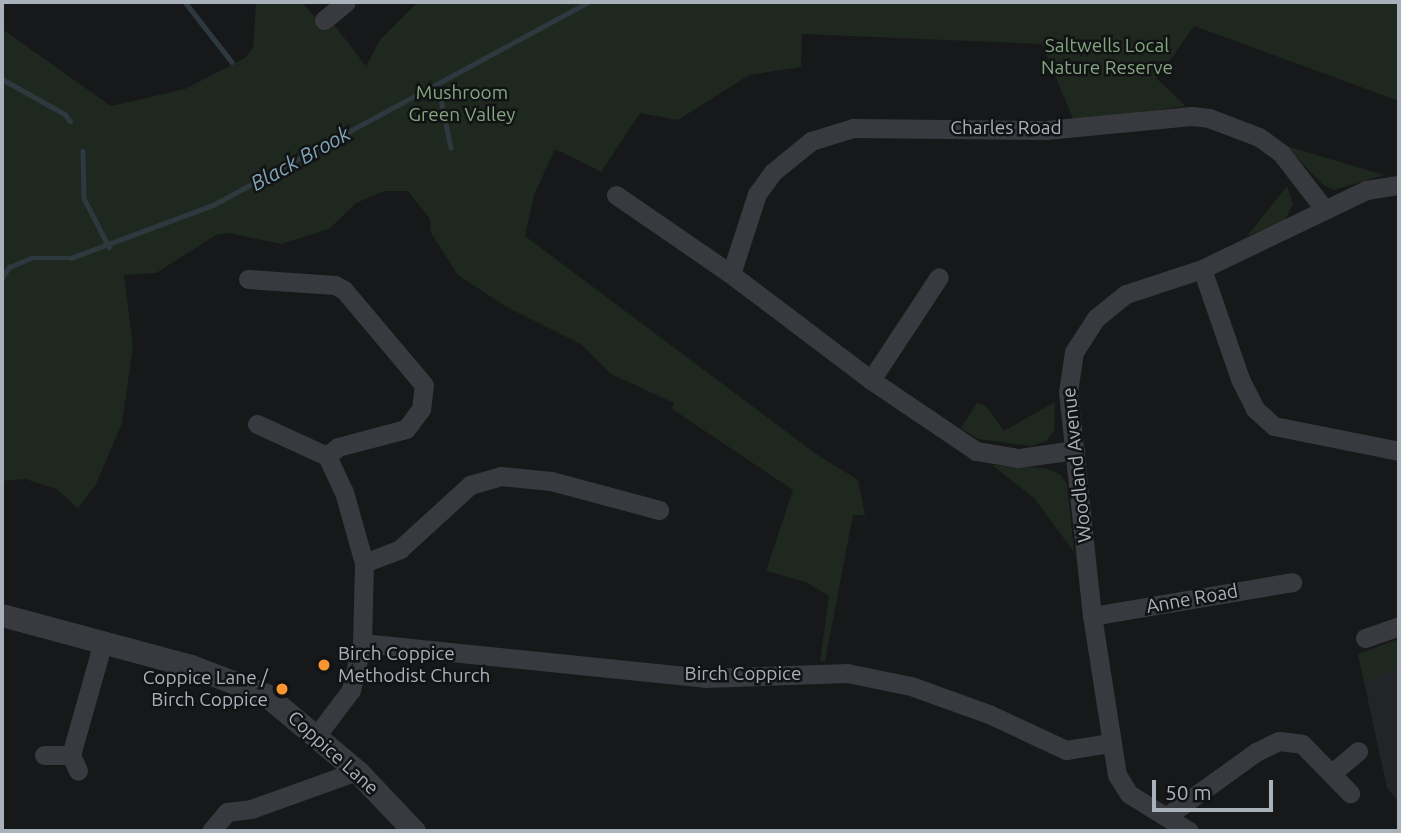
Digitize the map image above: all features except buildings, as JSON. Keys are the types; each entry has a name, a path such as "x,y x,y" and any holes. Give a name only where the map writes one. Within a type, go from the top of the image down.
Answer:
{"street":[{"path":"324,20 345,2"},
{"name":"Charles Road","path":"731,274 757,194 773,172 811,141 853,128 1046,130 1172,117 1209,118 1259,137 1281,153 1325,210"},
{"name":"Woodland Avenue","path":"1189,831 1129,794 1117,775 1092,616 1068,392 1072,360 1083,334 1109,304 1126,294 1202,269 1366,190 1399,185"},
{"path":"616,195 731,274 871,380 976,451 1018,458 1075,450"},
{"path":"1202,269 1226,348 1255,409 1274,426 1399,451"},
{"path":"871,380 939,277"},
{"path":"248,279 335,285 344,290 424,385 421,410 406,429 338,447 327,456"},
{"path":"257,424 327,456 344,492 364,563 362,643 351,690 317,735"},
{"path":"364,563 400,549 457,494 494,478 551,481 659,510"},
{"name":"Anne Road","path":"1092,616 1292,582"},
{"name":"Coppice Lane","path":"2,615 191,666 266,695 357,771 414,831"},
{"path":"1365,638 1399,626"},
{"path":"44,755 75,763 103,642"},
{"name":"Birch Coppice","path":"362,643 705,678 847,673 923,690 991,715 1066,750 1110,743"},
{"path":"1167,816 1256,752 1279,741 1302,744 1350,793"},
{"path":"1332,773 1358,751"},
{"path":"211,831 227,812 251,808 357,771"}],"shaded area":[{"path":"1399,639 1399,802 1387,788 1358,654"}],"green space":[{"name":"Mushroom Green Valley","path":"256,2 301,2 315,17 325,13 366,66 380,40 418,2 1399,2 1399,101 1194,26 1157,79 1186,106 1074,121 1042,44 802,34 801,67 749,75 678,120 640,113 601,172 555,149 534,195 525,236 816,454 858,480 865,515 853,515 825,661 820,661 829,596 806,582 766,571 793,490 672,409 674,403 611,374 581,344 505,306 458,275 431,233 430,219 408,191 384,191 356,203 329,229 281,244 229,233 216,235 156,273 124,275 133,346 122,423 96,484 78,509 57,489 25,479 2,481 2,29 111,106 185,89 245,58 253,48"},
{"path":"1286,146 1384,175 1334,190 1322,184"},
{"path":"1287,186 1293,204 1285,220 1247,236"},
{"path":"1055,402 1054,431 1046,441 1032,446 978,439 961,428 977,403 985,405 1004,431"},
{"path":"992,465 1045,468 1061,475 1067,484 1074,552 1034,498"},
{"path":"1399,639 1399,666 1364,682 1358,654"}],"waterway":[{"path":"185,2 232,62"},
{"name":"Black Brook","path":"2,278 9,267 31,258 71,258 213,205 588,2"},
{"path":"2,79 65,114 70,121"},
{"path":"438,85 451,148"},
{"path":"83,151 84,198 109,247"}],"place":[{"name":"Birch Coppice Methodist Church","path":"324,665"},
{"name":"Coppice Lane / Birch Coppice","path":"282,689"}],"park label":[{"name":"Saltwells Local Nature Reserve","path":"1107,57"}]}
